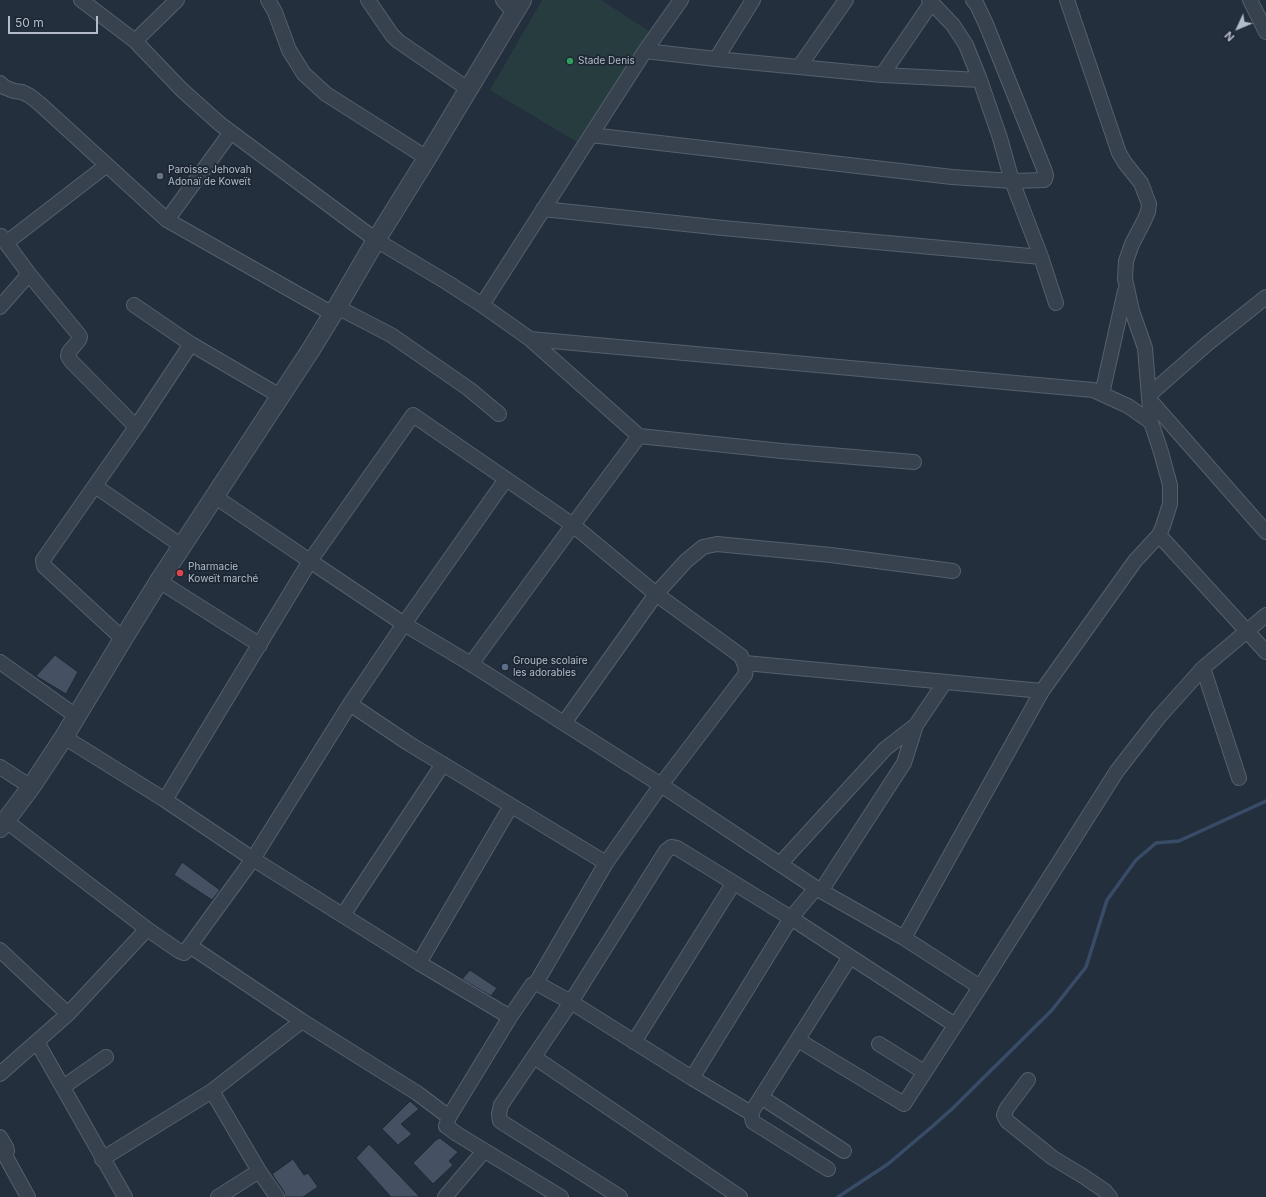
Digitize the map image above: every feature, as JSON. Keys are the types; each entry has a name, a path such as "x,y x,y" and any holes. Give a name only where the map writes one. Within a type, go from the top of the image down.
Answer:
{"street":[{"path":"135,41 177,0"},
{"path":"268,0 275,12 288,50 304,74 326,94 427,158"},
{"path":"368,0 392,35 398,41 468,89"},
{"path":"482,305 591,135 681,0"},
{"path":"716,59 753,0"},
{"path":"800,67 846,0"},
{"path":"904,938 1042,691 1135,561 1158,535 1163,526 1170,504 1170,485 1151,422 1145,348 1132,311 1125,279 1126,261 1132,244 1148,212 1149,204 1141,183 1119,153 1067,0"},
{"path":"1250,0 1266,32"},
{"path":"882,75 930,1 953,25 966,45 980,80 1000,138 1012,181 1041,257 1056,303"},
{"path":"87,2 135,41 202,109 231,132 376,240 448,282 530,339 638,436 782,451 914,462"},
{"path":"591,135 952,177 1012,181 1046,179 1046,175 986,24 979,2"},
{"path":"506,479 404,624 350,704 253,859 184,953 147,929 3,825 31,787 64,737 123,638 214,496 310,351 468,89 513,4"},
{"path":"646,51 882,75 980,80"},
{"path":"0,83 4,87 30,96 167,220 335,310 391,335 469,389 499,414"},
{"path":"167,220 231,132"},
{"path":"107,165 3,239 79,334 79,340 69,352 68,356 71,361 136,427"},
{"path":"543,209 723,228 1041,257"},
{"path":"0,307 30,274"},
{"path":"1102,394 1126,288"},
{"path":"1149,397 1207,344 1266,297"},
{"path":"134,305 191,344 280,396"},
{"path":"530,339 1093,390 1128,406 1151,422"},
{"path":"123,638 44,566 43,560 136,427 191,344"},
{"path":"1149,397 1266,532"},
{"path":"166,800 310,561 413,415 573,525 656,594 741,656 746,668 745,675 661,784 606,863 536,983 532,985 510,1018 449,1117 446,1126 545,1193 561,1197"},
{"path":"471,664 638,436"},
{"path":"95,486 182,546"},
{"path":"214,496 404,624 471,664 661,784 819,890 904,938 980,987"},
{"path":"1158,535 1266,652"},
{"path":"564,723 656,594 686,561 703,547 717,544 953,571"},
{"path":"159,582 260,645"},
{"path":"798,1040 904,1104 1117,771 1159,717 1203,668 1248,632 1266,615"},
{"path":"0,662 76,716"},
{"path":"745,664 1042,691"},
{"path":"1203,668 1239,778"},
{"path":"692,1078 790,918 819,890 904,763 916,726 945,682"},
{"path":"350,704 408,743 606,863"},
{"path":"780,864 885,749 916,726"},
{"path":"64,737 166,800 253,859 510,1018"},
{"path":"343,915 443,764"},
{"path":"0,767 31,787"},
{"path":"419,962 511,806"},
{"path":"620,1197 500,1121 498,1114 501,1105 571,1002 666,851 671,847 677,848 790,918 955,1025"},
{"path":"634,1042 733,884"},
{"path":"0,1074 68,1014 147,929"},
{"path":"190,946 302,1021 417,1093 449,1117"},
{"path":"0,950 68,1014"},
{"path":"751,1113 850,957"},
{"path":"536,983 571,1002 751,1113 753,1122 828,1169"},
{"path":"102,1159 212,1091 302,1021"},
{"path":"37,1042 102,1159 125,1197"},
{"path":"879,1044 924,1072"},
{"path":"63,1087 106,1057"},
{"path":"534,1057 740,1197"},
{"path":"1028,1080 1007,1108 1004,1115 1007,1121 1053,1158 1105,1191 1110,1197"},
{"path":"212,1091 277,1197"},
{"path":"762,1097 844,1151"},
{"path":"0,1137 6,1147 6,1157 28,1197"},
{"path":"445,1197 484,1151"},
{"path":"218,1197 260,1171"}],"green space":[{"name":"Stade Denis","path":"542,0 601,0 652,33 577,142 490,90"}],"building":[{"path":"55,655 78,672 66,694 36,676"},
{"path":"182,862 220,890 212,900 174,875"},
{"path":"470,970 497,988 491,996 462,979"},
{"path":"410,1101 419,1109 401,1124 412,1134 398,1145 382,1129"},
{"path":"440,1138 458,1152 449,1161 453,1165 433,1184 413,1163 436,1140"},
{"path":"369,1144 420,1197 391,1197 356,1158"},
{"path":"293,1159 304,1175 308,1173 318,1187 303,1197 285,1197 284,1192 272,1174"}],"waterway":[{"path":"838,1197 888,1164 934,1125 1052,1010 1086,967 1107,900 1136,860 1156,843 1179,841 1266,801"}],"place":[{"name":"Stade Denis","path":"570,61"},
{"name":"Paroisse Jehovah Adonaï de Koweït","path":"160,176"},
{"name":"Pharmacie Koweït marché","path":"180,573"},
{"name":"Groupe scolaire les adorables","path":"505,667"}]}
